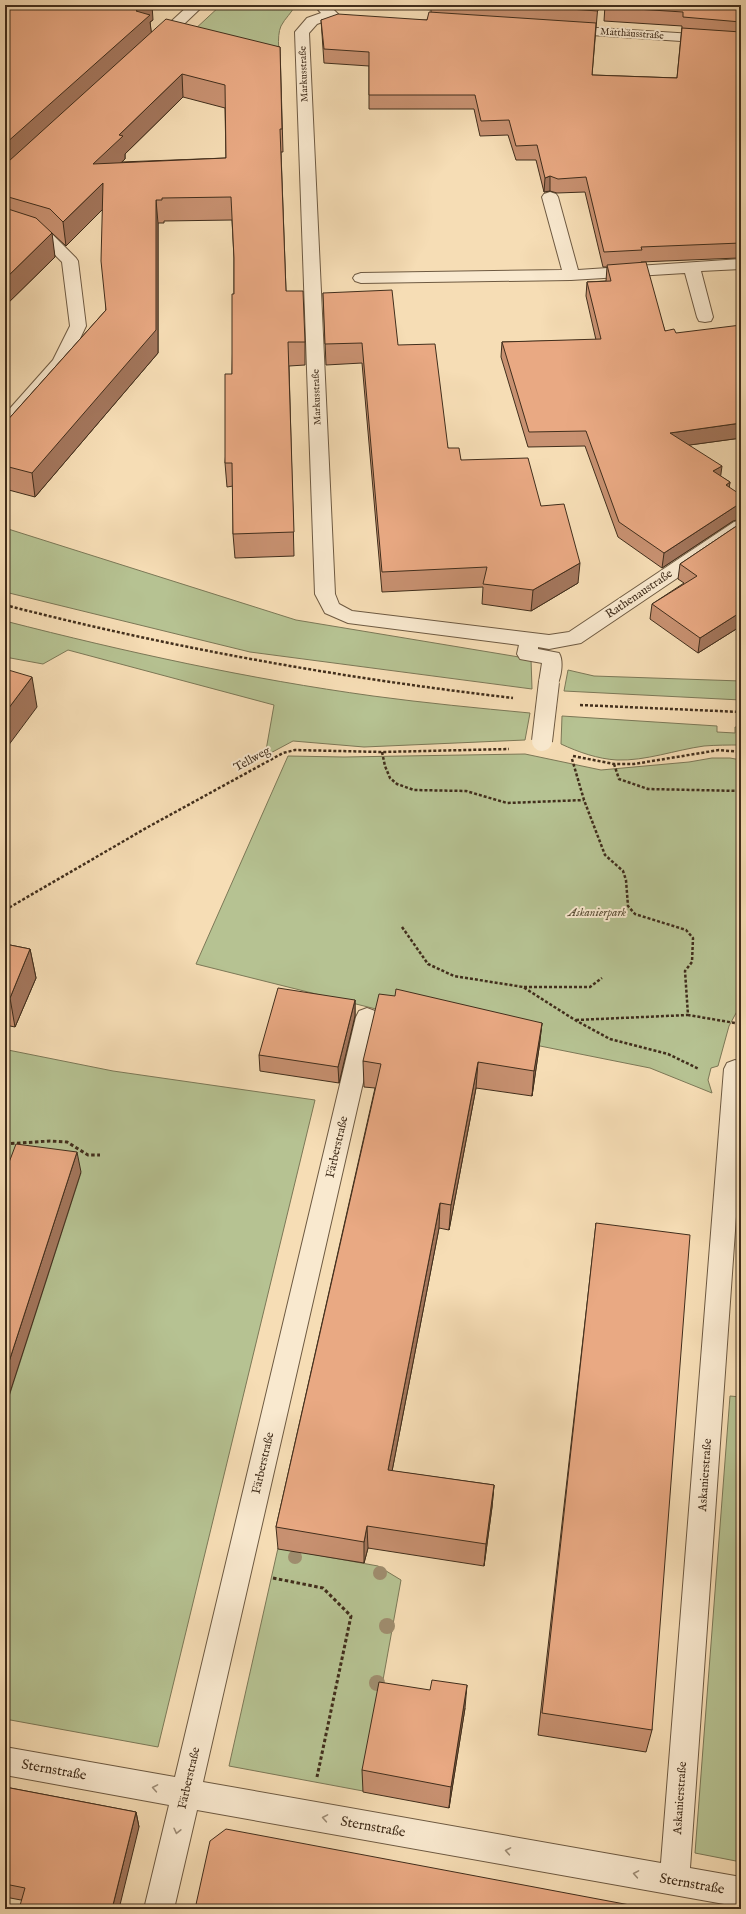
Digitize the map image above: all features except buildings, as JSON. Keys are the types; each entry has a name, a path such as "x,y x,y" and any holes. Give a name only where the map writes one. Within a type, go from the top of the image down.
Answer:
{"street":[{"path":"145,53 197,5"},
{"name":"Markusstraße","path":"333,12 312,21 302,32 326,594 332,608 348,617 530,639"},
{"name":"Matthäusstraße","path":"552,29 741,41"},
{"path":"550,197 571,275"},
{"path":"5,224 46,237 70,261 78,326 61,362 5,425"},
{"path":"361,278 571,275 741,264"},
{"path":"692,267 705,317"},
{"name":"Rathenaustraße","path":"530,639 549,642 574,638 741,526"},
{"path":"530,639 527,654 552,658 542,741"},
{"name":"Färberstraße","path":"158,1909 367,1017"},
{"name":"Askanierstraße","path":"674,1881 734,1074"},
{"name":"Sternstraße","path":"5,1761 741,1892"}],"path":[{"path":"5,605 161,643 266,664 387,683 479,694"},
{"path":"572,704 741,712"},
{"name":"Tellweg","path":"5,910 148,827 283,753 295,750 382,752 512,749"},
{"path":"688,1015 685,971 692,962 693,938 686,930 635,914 628,906 626,880 623,871 606,855 584,800 571,756 614,764 663,760 719,750 741,751"},
{"path":"382,752 388,777 396,784 409,789 429,792 475,792 505,802 521,803 584,800"},
{"path":"614,764 619,779 648,789 716,789 741,791"},
{"path":"402,927 428,964 454,976 523,987 590,987 602,978"},
{"path":"523,987 575,1020 610,1039 668,1054 710,1074 734,1074"},
{"path":"575,1020 688,1015 741,1024"},
{"path":"5,1144 50,1140 68,1142 88,1156 100,1156"},
{"path":"238,1570 323,1588 351,1616 309,1815"}],"green space":[{"path":"221,5 295,5 281,26 278,41 280,70 179,44"},
{"path":"361,5 434,5 433,10"},
{"path":"5,528 296,620 531,659 532,689 250,652 5,592"},
{"path":"5,621 142,654 234,673 393,699 530,713 525,740 364,747 293,741 265,756 274,705 68,650 43,664 5,657"},
{"path":"568,670 594,676 741,681 741,700 564,691"},
{"path":"562,716 717,726 717,732 735,733 735,727 741,727 741,745 704,746 628,760 595,757 561,744"},
{"name":"Askanierpark","path":"525,754 601,770 689,762 712,758 730,758 741,760 741,1004 729,1026 718,1066 711,1068 708,1080 712,1093 650,1068 540,1046 396,1014 196,964 288,756 344,757"},
{"path":"8,1050 113,1071 315,1100 158,1747 5,1719 5,1409 81,1173 5,1161 5,1058"},
{"path":"730,1396 741,1397 741,1862 695,1853"},
{"path":"278,1548 378,1566 401,1580 363,1791 229,1766"}]}
